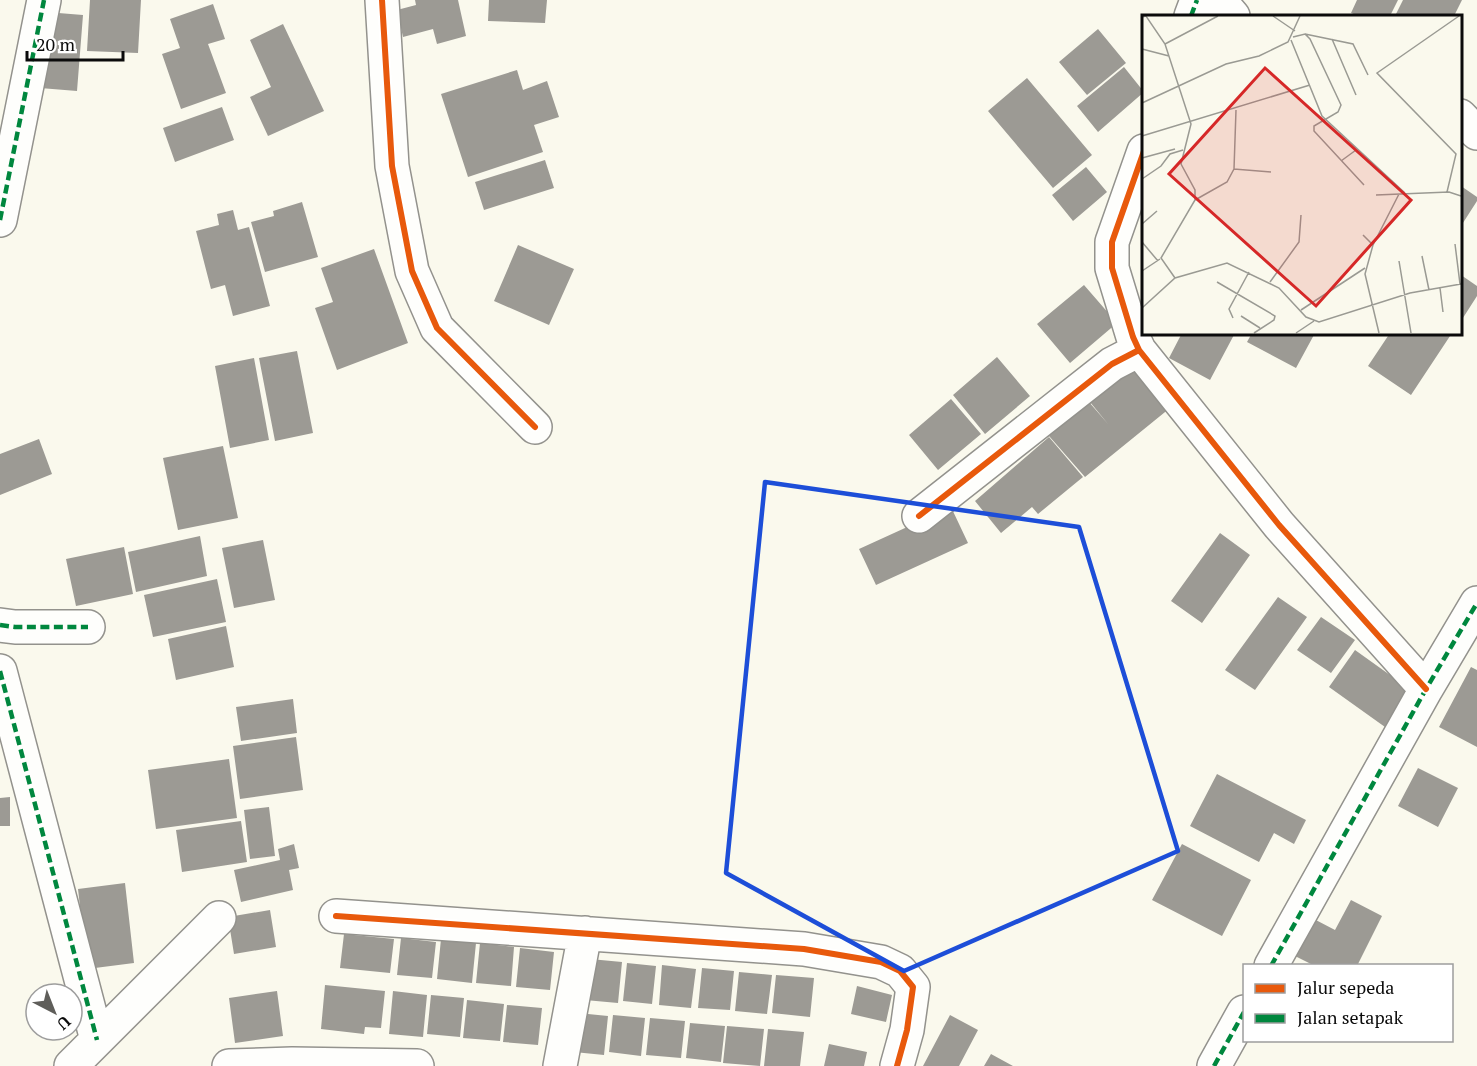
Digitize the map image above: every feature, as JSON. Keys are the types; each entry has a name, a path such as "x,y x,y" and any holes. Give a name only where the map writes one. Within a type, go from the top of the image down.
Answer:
{"street":[{"path":"0,220 44,0"},
{"path":"382,0 392,166 412,271 438,328 535,428"},
{"path":"1191,15 1197,0"},
{"path":"1219,0 1232,15"},
{"path":"1462,117 1477,134"},
{"path":"1142,157 1112,242 1112,268 1139,350 1279,525 1426,689"},
{"path":"919,516 1112,364 1139,350"},
{"path":"1272,964 1426,689 1477,603"},
{"path":"0,625 88,627"},
{"path":"0,671 97,1040"},
{"path":"336,916 804,949 881,962 900,971 913,987 907,1030 897,1066"},
{"path":"71,1066 219,918"},
{"path":"560,1066 585,933"},
{"path":"1214,1066 1243,1015"},
{"path":"229,1066 292,1064 417,1066"}],"highlighted area":[{"path":"765,482 1079,527 1178,851 904,971 726,873"}],"building":[{"path":"90,0 141,0 138,53 87,51"},
{"path":"415,0 458,0 466,36 437,44 433,29 403,37 397,10 416,5"},
{"path":"489,0 547,0 545,23 488,21"},
{"path":"1357,0 1398,0 1390,15 1351,13"},
{"path":"1403,0 1462,0 1454,15 1396,15"},
{"path":"213,4 225,39 208,44 226,93 181,109 162,54 180,48 170,19"},
{"path":"46,12 83,15 77,91 40,88"},
{"path":"283,24 324,111 268,136 250,97 271,87 250,40"},
{"path":"1098,29 1126,63 1087,95 1059,62"},
{"path":"1124,67 1142,90 1142,94 1098,132 1077,106"},
{"path":"517,70 523,90 547,81 559,117 534,125 543,152 468,177 441,94"},
{"path":"1027,78 1092,155 1053,188 988,111"},
{"path":"222,107 234,140 175,162 163,128"},
{"path":"545,160 554,188 484,210 475,182"},
{"path":"1086,167 1107,192 1073,221 1052,195"},
{"path":"1462,187 1477,197 1477,201 1462,224"},
{"path":"302,202 318,257 265,272 251,222 274,216 273,211"},
{"path":"233,210 238,230 249,227 270,306 233,316 225,285 211,289 196,231 219,225 217,214"},
{"path":"518,245 574,269 549,325 494,301"},
{"path":"374,249 408,343 337,370 315,308 333,302 321,268"},
{"path":"1462,276 1477,286 1477,296 1462,319"},
{"path":"1084,285 1117,323 1070,363 1037,324"},
{"path":"1181,334 1234,334 1210,380 1169,358"},
{"path":"1251,334 1314,334 1296,368 1247,342"},
{"path":"1389,334 1451,334 1411,395 1368,366"},
{"path":"297,351 313,433 275,441 259,358"},
{"path":"997,357 1030,396 985,434 953,395"},
{"path":"254,358 269,440 230,448 215,366"},
{"path":"1133,365 1170,408 1085,477 1049,436 1089,402 1108,424 1090,402"},
{"path":"951,399 981,434 938,470 909,435"},
{"path":"1049,437 1083,477 1038,514 1032,507 1001,533 975,501"},
{"path":"39,439 52,474 0,495 0,454"},
{"path":"223,446 238,518 178,530 163,458"},
{"path":"951,507 968,543 876,585 859,549"},
{"path":"1220,533 1250,555 1202,623 1171,601"},
{"path":"200,536 207,576 136,592 128,552"},
{"path":"263,540 275,600 234,608 222,548"},
{"path":"124,547 133,594 76,606 66,559"},
{"path":"217,579 226,622 153,637 144,595"},
{"path":"1278,597 1307,617 1255,690 1225,670"},
{"path":"1321,617 1355,640 1331,673 1297,650"},
{"path":"226,626 234,667 176,680 168,639"},
{"path":"1355,650 1411,690 1385,727 1329,687"},
{"path":"1471,667 1477,670 1477,747 1439,727"},
{"path":"293,699 297,733 241,741 236,707"},
{"path":"296,737 303,790 240,799 233,746"},
{"path":"229,759 237,818 156,829 148,770"},
{"path":"1418,768 1458,788 1438,827 1398,806"},
{"path":"1217,774 1306,820 1294,844 1274,833 1259,862 1190,826"},
{"path":"10,797 10,826 0,826 0,798"},
{"path":"269,807 275,856 250,859 244,810"},
{"path":"241,821 247,862 182,872 176,830"},
{"path":"294,844 299,868 289,870 293,890 241,902 234,870 280,860 278,849"},
{"path":"1182,844 1251,880 1222,936 1152,900"},
{"path":"125,883 134,963 87,969 78,889"},
{"path":"1351,900 1382,916 1358,964 1311,964 1293,955 1312,918 1335,930"},
{"path":"270,910 276,947 234,954 228,917"},
{"path":"344,934 394,939 390,973 340,968"},
{"path":"401,938 436,942 432,978 397,975"},
{"path":"441,939 476,943 472,983 437,979"},
{"path":"480,943 514,947 511,986 476,983"},
{"path":"520,948 554,952 550,990 516,987"},
{"path":"590,959 622,962 618,1003 585,1000"},
{"path":"627,963 656,966 652,1004 623,1001"},
{"path":"662,965 696,969 691,1008 659,1005"},
{"path":"702,968 734,971 730,1010 698,1008"},
{"path":"739,972 772,975 767,1014 735,1011"},
{"path":"776,975 814,978 810,1017 772,1013"},
{"path":"325,985 385,991 381,1028 365,1027 364,1034 321,1029"},
{"path":"857,986 892,995 886,1022 851,1014"},
{"path":"277,991 283,1036 235,1043 229,998"},
{"path":"393,991 427,995 423,1037 389,1034"},
{"path":"431,995 464,998 460,1037 427,1034"},
{"path":"467,1000 504,1004 500,1041 463,1038"},
{"path":"507,1005 542,1008 538,1045 503,1042"},
{"path":"578,1013 608,1016 604,1055 574,1052"},
{"path":"613,1015 645,1018 641,1056 609,1052"},
{"path":"950,1015 978,1030 959,1066 923,1066"},
{"path":"650,1018 685,1021 681,1058 646,1055"},
{"path":"690,1023 725,1026 721,1062 686,1058"},
{"path":"727,1026 764,1029 760,1066 723,1063"},
{"path":"768,1029 804,1032 800,1066 764,1066"},
{"path":"829,1044 867,1052 864,1066 824,1066"},
{"path":"991,1054 1013,1066 984,1066"}],"marked path":[{"path":"0,220 44,0"},
{"path":"1191,15 1197,0"},
{"path":"1272,964 1426,689 1477,603"},
{"path":"0,625 88,627"},
{"path":"0,671 97,1040"},
{"path":"1214,1066 1243,1014"}],"cycle path":[{"path":"382,0 392,166 412,271 437,328 535,427"},
{"path":"919,516 1112,364 1139,350 1112,268 1112,242 1142,157"},
{"path":"1139,350 1279,525 1426,689"},
{"path":"336,916 804,949 881,962 900,971 913,987 907,1030 897,1066"}]}
